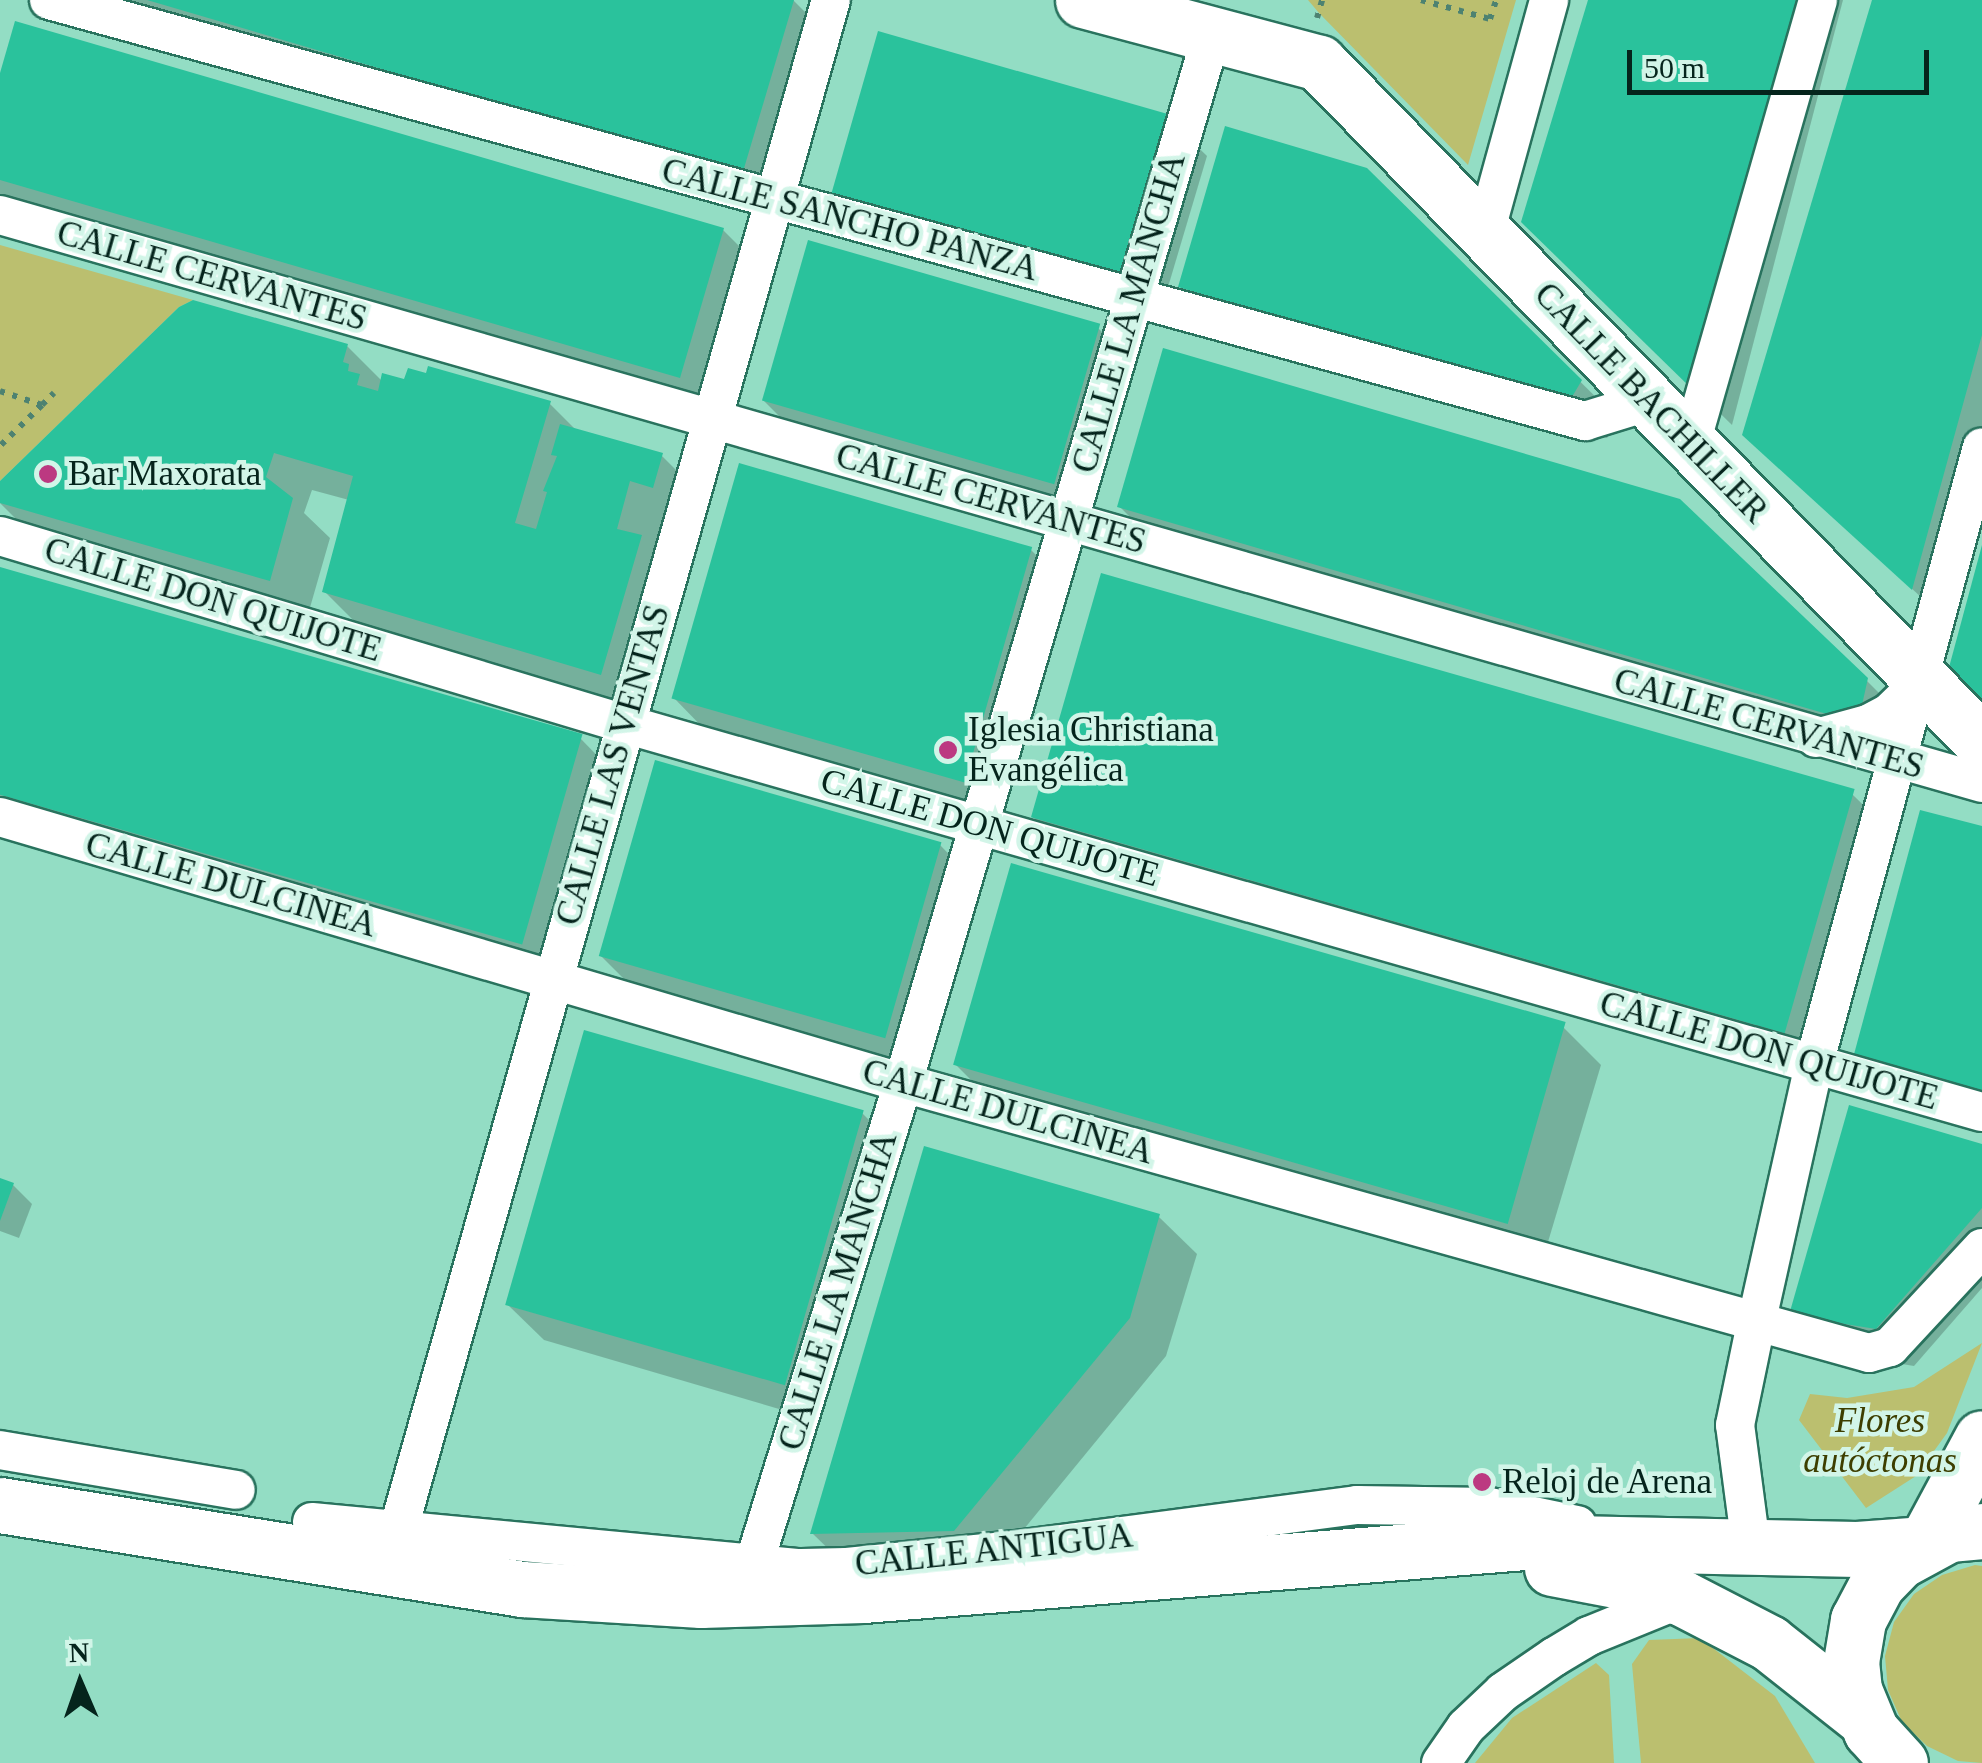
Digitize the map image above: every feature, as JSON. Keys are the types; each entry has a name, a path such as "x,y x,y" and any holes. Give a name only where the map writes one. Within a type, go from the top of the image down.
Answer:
{"main road":[{"path":"1084,0 1211,36"},
{"name":"CALLE BACHILLER","path":"1211,36 1319,63 1982,742"},
{"path":"1925,1544 1982,1438"},
{"path":"0,1488 312,1522"},
{"path":"0,1505 522,1589 701,1600 862,1595 1473,1545 1672,1544 1856,1549 1925,1544"},
{"path":"1876,1744 1851,1662 1858,1620 1877,1584 1899,1561 1949,1534 1982,1531"},
{"path":"0,1534 529,1610 714,1621 856,1616 1458,1565 1580,1572 1682,1598 1770,1643 1876,1744"}],"street":[{"name":"CALLE SANCHO PANZA","path":"49,0 1586,421 1650,401"},
{"name":"CALLE LAS VENTAS","path":"398,1531 831,0"},
{"path":"1486,233 1549,0"},
{"path":"1691,443 1818,0"},
{"name":"CALLE LA MANCHA","path":"753,1566 902,1083 1211,36"},
{"name":"CALLE CERVANTES","path":"0,215 1982,783"},
{"path":"1751,1546 1735,1424 1756,1324 1814,1064 1982,447"},
{"name":"CALLE DON QUIJOTE","path":"0,536 624,724 1982,1112"},
{"path":"1816,738 1868,724 1890,713 1921,682"},
{"name":"CALLE DULCINEA","path":"0,817 902,1083 1869,1353 1890,1347 1982,1248"},
{"path":"0,1450 236,1490"},
{"name":"CALLE ANTIGUA","path":"312,1522 753,1566 847,1567 1357,1505 1424,1503 1490,1507 1672,1544"},
{"path":"1440,1763 1466,1727 1503,1692 1554,1657 1590,1636 1682,1598"}],"path":[{"path":"1422,0 1490,19 1496,0"},
{"path":"0,391 42,405"},
{"path":"0,446 54,393"}],"green space":[{"path":"1308,0 1516,0 1468,165 1319,13"},
{"path":"0,245 193,300 179,307 0,481"},
{"name":"Flores autóctonas","path":"1982,1343 1947,1433 1916,1476 1866,1508 1799,1420 1810,1394 1847,1398 1914,1387"},
{"name":"Flores autóctonas","path":"1982,1566 1982,1763 1958,1761 1927,1746 1902,1722 1888,1690 1885,1656 1894,1622 1914,1594 1942,1575"},
{"path":"1700,1638 1775,1696 1815,1763 1641,1763 1632,1664 1649,1640"},
{"path":"1596,1663 1609,1675 1614,1763 1475,1763 1512,1718"}],"building":[{"path":"147,0 794,0 742,175"},
{"path":"1588,0 1796,0 1694,391 1521,222"},
{"path":"1872,0 1982,0 1982,335 1912,590 1742,435"},
{"path":"15,21 724,228 680,378 0,180 0,73"},
{"path":"878,31 1170,115 1124,277 831,193"},
{"path":"1225,126 1367,168 1582,380 1569,402 1178,287"},
{"path":"808,240 1100,324 1054,484 762,401"},
{"path":"193,300 348,344 343,362 349,364 348,371 360,374 357,385 378,391 382,373 404,379 408,368 426,373 428,366 551,401 515,523 536,529 547,492 543,491 557,456 551,455 560,424 663,453 653,488 630,481 617,529 642,535 601,675 322,592 353,476 274,453 266,477 293,498 270,581 0,503 0,481 179,307"},
{"path":"1163,348 1680,499 1868,678 1858,723 1117,507"},
{"path":"739,463 1032,547 965,783 671,699"},
{"path":"1982,545 1982,728 1944,686"},
{"path":"0,567 583,734 522,945 0,795"},
{"path":"1101,573 1855,789 1785,1033 1031,817"},
{"path":"655,760 941,842 885,1038 599,956"},
{"path":"1920,810 1982,826 1982,1092 1853,1058"},
{"path":"1011,863 1566,1022 1508,1224 953,1065"},
{"path":"584,1030 864,1110 785,1385 505,1305"},
{"path":"1849,1105 1982,1144 1982,1208 1876,1329 1789,1315"},
{"path":"924,1146 1160,1214 1130,1318 954,1531 810,1534"},
{"path":"0,1178 14,1183 0,1221"}],"place":[{"name":"Bar Maxorata","path":"48,474"},
{"name":"Iglesia Christiana Evangélica","path":"948,750"},
{"name":"Reloj de Arena","path":"1482,1482"}]}
